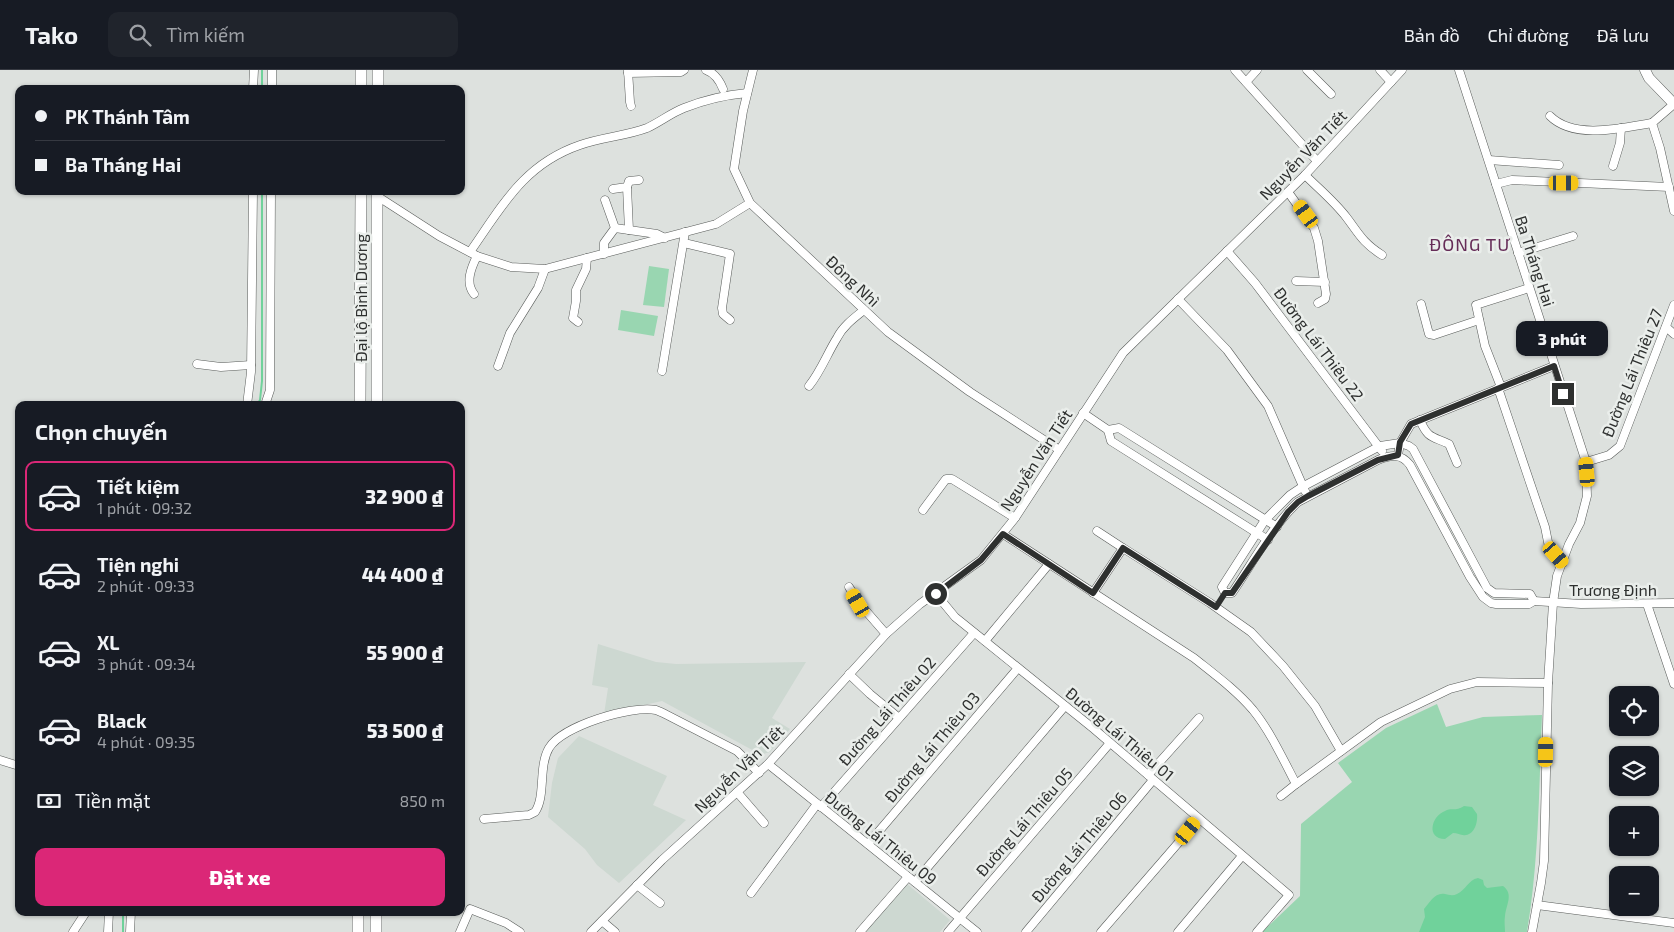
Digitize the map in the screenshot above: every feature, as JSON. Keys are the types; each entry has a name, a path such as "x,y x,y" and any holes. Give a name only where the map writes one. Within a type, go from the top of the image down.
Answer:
{"highway":[{"path":"361,70 361,85"},
{"path":"378,70 378,85"},
{"name":"Đại lộ Bình Dương","path":"360,401 361,195"},
{"name":"Đại lộ Bình Dương","path":"377,195 377,401"},
{"path":"358,916 358,932"},
{"path":"376,916 376,932"}],"main road":[{"path":"1645,70 1649,78 1674,104"}],"street":[{"path":"253,85 254,70"},
{"path":"272,70 272,85"},
{"path":"631,106 628,71 681,72 684,70"},
{"path":"706,70 711,72 723,89"},
{"name":"Đông Nhì","path":"753,70 743,111 734,169 750,203 888,332 970,392 1058,449"},
{"path":"1235,70 1317,161"},
{"path":"1246,82 1257,70"},
{"path":"1306,70 1331,94"},
{"path":"1380,70 1391,82"},
{"name":"Nguyễn Văn Tiết","path":"591,932 672,850 768,764 886,634 920,604 981,560 1015,518 1122,353 1305,175 1402,70"},
{"name":"Ba Tháng Hai","path":"1459,70 1586,462 1587,496 1580,523 1556,576 1548,683 1544,861 1532,932"},
{"path":"474,294 471,291 469,282 474,254 512,192 540,165 554,156 583,144 647,128 684,108 727,95 747,93"},
{"path":"1550,116 1556,122 1578,131 1621,128 1652,123 1674,104"},
{"path":"1652,123 1660,148 1674,211"},
{"path":"1613,166 1620,142 1621,128"},
{"path":"1489,160 1559,165"},
{"path":"1305,175 1333,202 1370,248 1382,255"},
{"path":"629,230 627,188 630,181 639,180"},
{"path":"1496,184 1512,180 1669,187"},
{"path":"613,189 627,188"},
{"path":"1288,192 1314,228 1318,241 1326,297 1318,303"},
{"path":"247,401 251,365 253,195"},
{"path":"266,401 270,390 271,195"},
{"path":"378,195 440,236 474,254 511,267 545,269 716,224 750,203"},
{"path":"605,200 615,228"},
{"path":"615,228 657,234 665,238"},
{"path":"604,254 604,243 615,228"},
{"path":"662,372 685,232"},
{"path":"1518,253 1573,236"},
{"path":"684,243 730,254 722,308 724,314 730,320"},
{"name":"Đường Lái Thiêu 22","path":"1227,251 1255,282 1380,446 1384,457"},
{"path":"578,322 573,318 576,290 586,269 587,258"},
{"path":"498,366 510,333 538,288 545,269"},
{"path":"1296,281 1325,282"},
{"path":"1529,288 1476,305 1486,346 1545,527 1548,547 1562,563"},
{"path":"1178,299 1227,350 1268,406 1302,487 1308,496"},
{"path":"1421,304 1429,334 1434,335 1479,320"},
{"name":"Đường Lái Thiêu 27","path":"1586,462 1608,455 1620,446 1674,305"},
{"path":"809,386 824,364 842,330 864,310"},
{"path":"1666,327 1674,334"},
{"path":"197,364 222,367 251,365"},
{"path":"1398,455 1400,442 1411,424 1554,366"},
{"path":"1083,413 1108,430 1111,441 1268,540"},
{"path":"1420,420 1425,432 1433,438 1449,444 1457,463"},
{"path":"1108,430 1119,428 1276,527"},
{"path":"1400,442 1413,449 1487,588 1494,593 1530,594 1534,601 1530,604 1496,604 1483,596 1470,577 1410,465 1398,455 1384,457 1298,502 1276,527 1232,593 1225,593 1222,587 1256,533 1265,520 1283,501 1302,487 1380,446 1400,442"},
{"path":"1157,470 1165,457"},
{"path":"924,510 946,479 952,479 1015,518"},
{"path":"1210,504 1218,490"},
{"path":"1097,531 1252,632 1283,666 1315,706 1341,751"},
{"path":"1003,534 1194,658 1222,680 1253,710 1279,751 1296,784"},
{"path":"1093,593 1123,548"},
{"path":"985,641 1049,564"},
{"path":"849,587 858,603 886,634"},
{"path":"1216,607 1225,593"},
{"name":"Đường Lái Thiêu 01","path":"936,594 955,617 1110,743 1289,894 1257,932"},
{"name":"Trương Định","path":"1534,601 1553,603 1674,603"},
{"path":"1647,604 1674,684"},
{"name":"Đường Lái Thiêu 02","path":"751,893 819,805 899,718 974,632"},
{"name":"Đường Lái Thiêu 03","path":"868,844 1018,668"},
{"path":"850,674 870,694 899,718"},
{"path":"1282,796 1381,722 1450,689 1477,682 1548,683"},
{"path":"860,932 912,879 1065,706"},
{"path":"484,819 529,815 535,812 540,802 544,762 550,747 576,728 594,719 629,712 656,710 737,751 759,772"},
{"name":"Đường Lái Thiêu 06","path":"1026,932 1199,718"},
{"name":"Đường Lái Thiêu 05","path":"948,932 1110,743"},
{"path":"0,760 15,765"},
{"name":"Đường Lái Thiêu 09","path":"768,764 977,932"},
{"path":"737,792 764,823"},
{"path":"1102,932 1199,819"},
{"path":"1178,932 1242,856"},
{"path":"637,885 660,904"},
{"path":"1537,905 1672,922 1669,932"},
{"path":"460,932 470,909 506,923 520,932"},
{"path":"73,932 83,916"},
{"path":"108,916 108,932"},
{"path":"130,932 131,916"},
{"path":"602,921 615,932"}],"shaded area":[{"path":"649,266 669,269 664,307 643,305"},
{"path":"621,310 658,316 654,336 618,330"},
{"path":"598,644 656,662 676,664 806,662 772,718 790,729 770,752 763,754 662,701 604,714 608,688 592,685"},
{"path":"1437,704 1446,727 1483,717 1542,715 1536,851 1527,932 1262,932 1300,896 1301,824 1352,782 1338,763 1386,728"},
{"path":"579,736 667,776 653,805 686,820 619,883 597,865 585,849 548,817 552,783 558,758"},
{"path":"1464,806 1472,807 1477,814 1477,820 1472,832 1464,835 1453,833 1445,839 1435,835 1433,827 1436,817 1447,810 1458,809"},
{"path":"1478,878 1483,880 1487,888 1503,886 1508,893 1505,932 1419,932 1425,917 1424,909 1433,898 1441,894 1457,894"},
{"path":"906,883 950,920 940,932 865,932"}],"waterway":[{"path":"262,70 262,85"},
{"path":"259,401 262,381 262,195"},
{"path":"123,916 123,932"}],"district":[{"name":"ĐÔNG TƯ","path":"1470,245"}],"route":[{"path":"936,594 981,560 1003,534 1093,593 1123,548 1216,607 1225,593 1232,593 1276,527 1298,502 1384,457 1398,455 1400,442 1411,424 1554,366 1563,394"}]}
